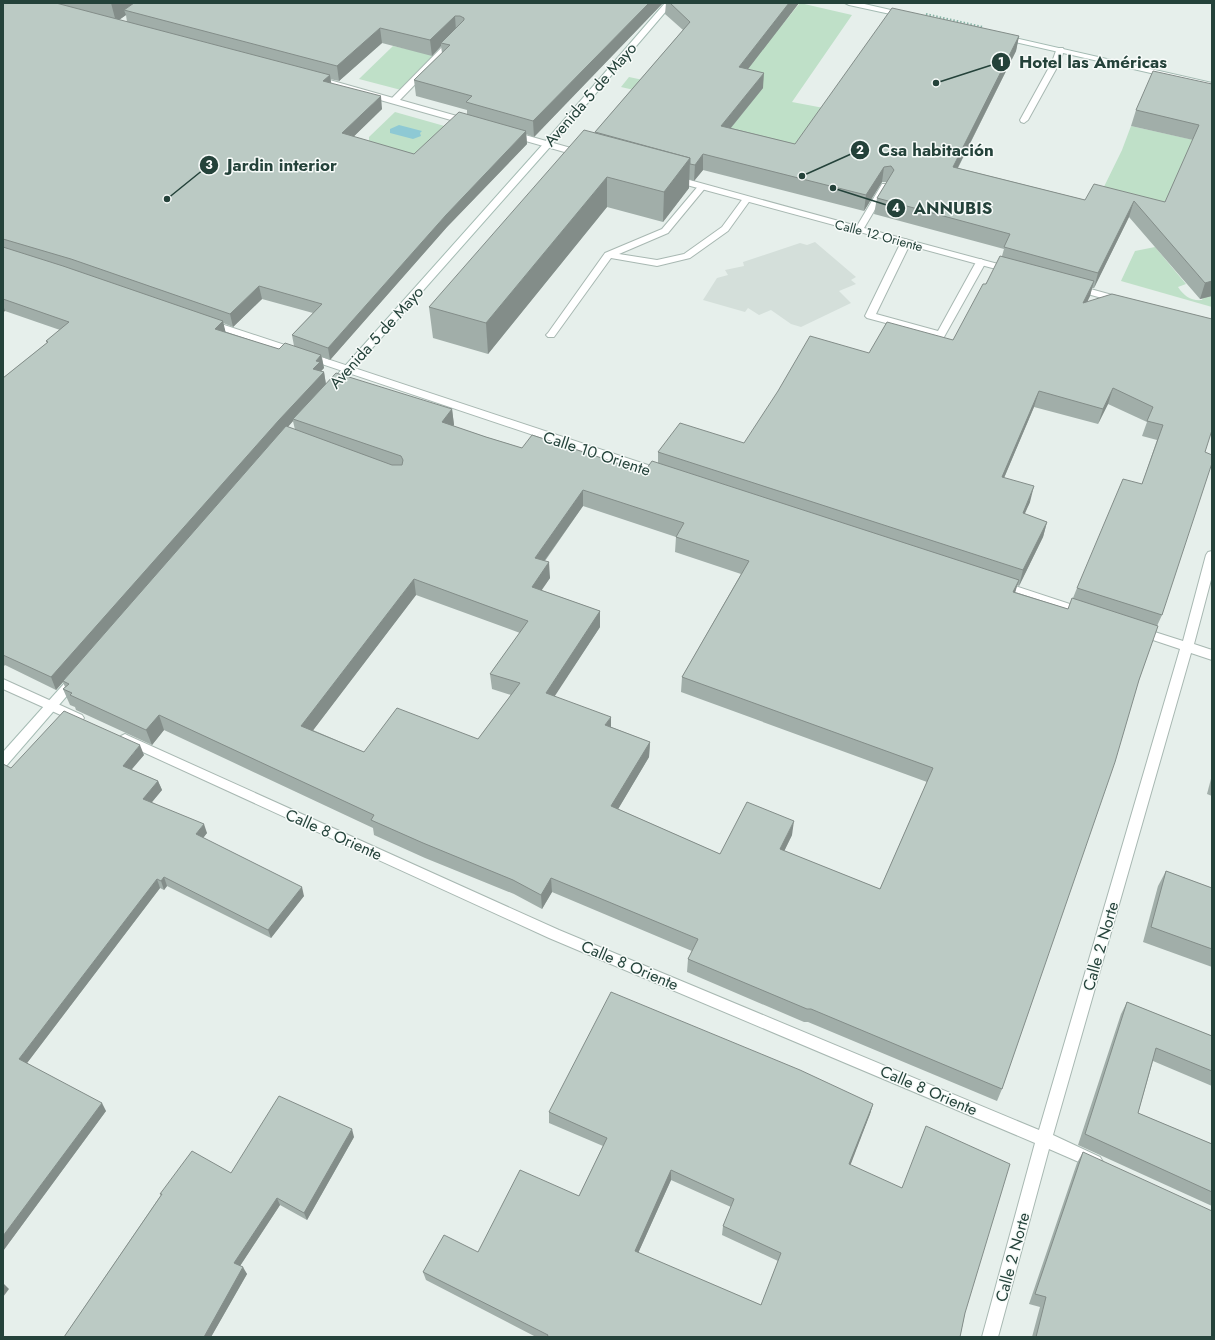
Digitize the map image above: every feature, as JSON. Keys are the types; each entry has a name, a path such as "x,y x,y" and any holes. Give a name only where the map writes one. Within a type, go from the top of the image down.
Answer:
{"street":[{"name":"Avenida 5 de Mayo","path":"327,392 547,145 669,3"},
{"path":"849,3 909,16"},
{"path":"395,100 460,34"},
{"path":"992,35 1212,85"},
{"path":"1024,120 1056,62 1060,50"},
{"path":"306,77 395,100 478,125"},
{"path":"501,131 591,157"},
{"name":"Calle 12 Oriente","path":"665,177 1020,273"},
{"path":"858,229 886,185"},
{"path":"550,335 608,255 665,231 702,187"},
{"path":"608,255 657,263 687,256 725,229 746,199"},
{"path":"906,242 870,316 940,335 981,262"},
{"path":"1066,285 1127,302"},
{"name":"Calle 10 Oriente","path":"201,321 673,478"},
{"name":"Calle 2 Norte","path":"990,1337 1044,1138 1187,647 1212,555"},
{"path":"990,582 1096,617"},
{"path":"1126,627 1212,655"},
{"path":"3,761 83,670"},
{"path":"3,684 87,722"},
{"name":"Calle 8 Oriente","path":"116,735 554,934 1044,1138 1107,1168"}],"shaded area":[{"path":"815,242 856,277 851,280 856,284 839,291 851,303 801,327 791,324 771,310 759,315 748,308 745,312 703,300 717,278 728,275 725,270 744,266 743,262 800,243 807,245"}],"green space":[{"path":"800,3 852,15 792,102 829,109 791,163 647,93 621,87 629,77 676,87 738,82"},
{"path":"393,46 436,55 401,90 359,79"},
{"path":"395,112 455,129 415,167 369,143 369,137"},
{"path":"1131,126 1194,140 1166,204 1097,201 1122,150"},
{"path":"1155,247 1186,284 1178,287 1183,293 1191,299 1198,300 1212,296 1212,307 1121,281 1135,251"}],"water":[{"path":"399,125 422,131 420,133 421,136 413,139 390,133 390,129"}],"building":[{"path":"3,3 56,3 330,75 323,81 381,96 342,133 414,154 459,112 526,131 446,215 328,348 292,335 322,304 259,286 230,314 71,259 3,239"},
{"path":"134,3 649,3 533,121 466,102 472,96 414,80 450,45 441,43 464,20 464,18 460,16 455,16 430,40 380,28 337,66 124,10"},
{"path":"670,3 789,3 739,67 764,73 721,126 795,144 892,8 1019,36 953,167 1085,200 1094,184 1165,202 1199,125 1136,110 1153,71 1212,84 1212,281 1205,283 1134,201 1098,273 1004,247 1010,234 877,198 894,170 891,166 884,167 866,195 703,154 695,165 690,164 690,158 595,132 690,22"},
{"path":"584,130 690,158 664,192 607,177 486,323 429,307"},
{"path":"3,247 223,321 215,329 279,349 285,343 321,355 316,361 320,362 313,369 324,372 279,420 51,677 3,655 3,378 48,342 46,341 69,322 3,299"},
{"path":"1000,256 1094,281 1083,303 1112,294 1212,319 1212,430 1205,452 1212,455 1212,463 1162,615 1077,588 1123,479 1142,484 1163,425 1147,421 1153,407 1113,388 1103,409 1039,391 1002,477 1034,486 1023,513 1047,522 1023,570 658,452 680,423 744,443 778,391 810,336 869,353 887,322 953,340 983,284 986,284"},
{"path":"336,373 452,409 442,422 486,437 522,448 532,435 644,472 652,461 1019,580 1013,592 1068,609 1072,598 1158,626 1139,680 1115,762 1002,1089 688,959 698,939 551,878 541,895 513,880 371,820 374,815 159,715 146,730 70,695 72,693 63,689 69,684 63,681 286,426 392,465 402,465 403,460 401,456 293,419","holes":["583,490 684,523 676,537 749,561 682,677 933,768 880,889 780,849 794,821 747,802 720,854 611,806 650,742 605,725 611,717 546,693 600,611 532,587 549,562 535,558","414,579 528,621 490,674 520,683 478,739 397,708 364,752 301,726"]},
{"path":"64,711 140,745 123,766 158,781 143,799 204,824 196,834 302,887 268,930 164,877 161,881 157,879 19,1059 102,1103 3,1236 3,764 11,768"},
{"path":"1166,871 1212,888 1212,949 1151,927"},
{"path":"611,992 800,1070 873,1104 849,1164 902,1188 926,1126 1010,1164 965,1313 960,1337 547,1337 548,1335 423,1272 444,1235 478,1252 520,1170 579,1196 607,1138 549,1112","holes":["671,1170 734,1199 723,1226 781,1253 761,1305 635,1251"]},
{"path":"1127,1002 1212,1036 1212,1071 1156,1048 1138,1113 1212,1144 1212,1192 1085,1134"},
{"path":"279,1096 352,1129 304,1213 277,1198 234,1263 243,1267 204,1337 64,1337 162,1194 160,1194 192,1151 231,1173"},
{"path":"1083,1152 1212,1211 1212,1337 1036,1337 1046,1297 1035,1294"}],"place":[{"name":"Hotel las Américas","path":"936,83"},
{"name":"Csa habitación","path":"802,176"},
{"name":"ANNUBIS","path":"833,188"},
{"name":"Jardin interior","path":"167,199"}]}
